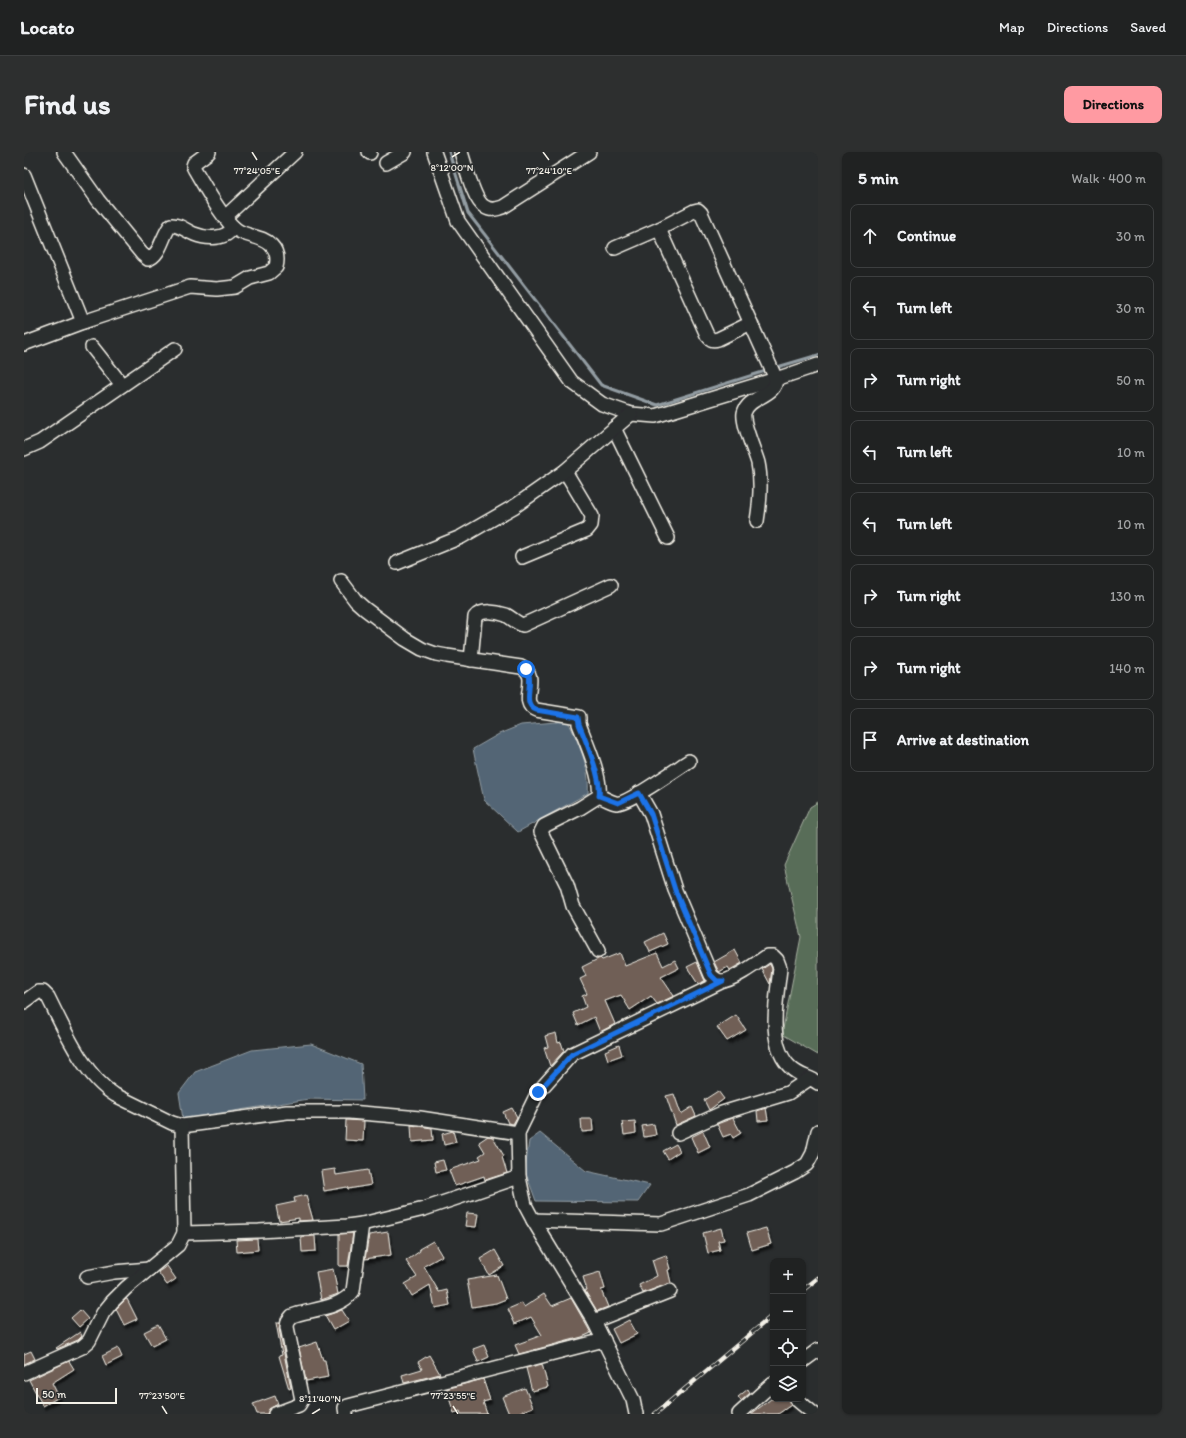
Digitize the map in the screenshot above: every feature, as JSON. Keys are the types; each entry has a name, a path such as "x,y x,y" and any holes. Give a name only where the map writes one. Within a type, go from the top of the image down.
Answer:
{"street":[{"path":"64,152 98,200 142,254 148,259 153,257 157,252 171,225 176,225 203,237 222,237 231,232 229,222"},
{"path":"24,344 83,322 190,287 217,289 235,287 250,278 269,273 276,267 277,255 270,244 266,241 242,233 229,222 193,166 198,159 209,152"},
{"path":"229,222 295,152"},
{"path":"386,163 405,152"},
{"path":"434,152 458,221 572,382 602,404 631,414 655,416 773,373 818,365"},
{"path":"461,152 479,202 485,208 493,210 503,207 589,152"},
{"path":"24,175 83,322"},
{"path":"615,248 659,229 694,211 700,211 773,373 776,384 772,390 756,399 744,413 760,476 760,504 757,521"},
{"path":"659,229 706,335 710,339 718,339 751,323"},
{"path":"92,347 122,385"},
{"path":"24,449 40,442 174,350"},
{"path":"397,563 461,537 515,506 565,471 631,414"},
{"path":"614,428 668,538"},
{"path":"522,557 586,530 592,525 592,516 565,471"},
{"path":"341,581 364,609 416,646 436,654 526,669 530,677 528,701 532,708 578,717 579,724 597,773 599,796"},
{"path":"471,660 475,617 478,613 482,612 505,615 523,625 612,585"},
{"path":"599,796 618,803 639,793 689,761"},
{"path":"639,793 651,814 675,890 711,975 717,981 723,981"},
{"path":"598,951 573,906 567,885 541,832 544,826 580,808 599,796"},
{"path":"636,1414 633,1400 594,1321 525,1205 519,1177 518,1133 538,1092 572,1054 723,981 731,979 767,956 772,956 777,960 780,968 774,1030 780,1052 796,1073 815,1081"},
{"path":"24,1002 38,992 43,992 48,997 74,1048 101,1085 115,1095 172,1123 182,1126 287,1112 349,1112 420,1118 518,1133"},
{"path":"678,1134 722,1113 788,1093 815,1081"},
{"path":"24,1373 82,1347 89,1341 103,1313 112,1302 178,1245 184,1233 182,1126"},
{"path":"533,1220 661,1224 749,1195 795,1172 807,1164 813,1153 818,1131"},
{"path":"184,1233 259,1231 362,1224 424,1209 519,1177"},
{"path":"275,1414 299,1405 302,1400 287,1326 288,1321 292,1316 341,1302 348,1298 353,1291 362,1224"},
{"path":"87,1277 114,1272 149,1269"},
{"path":"594,1321 670,1291"},
{"path":"346,1414 345,1408 348,1406 604,1340"},
{"path":"806,1359 818,1350"},
{"path":"739,1414 770,1386"},
{"path":"801,1402 814,1410"}],"green space":[{"path":"818,802 818,1055 782,1034 801,937 784,865 810,807"}],"water":[{"path":"568,721 583,756 587,774 588,793 518,832 484,800 473,749 499,734 521,725"},
{"path":"311,1044 361,1064 363,1100 309,1099 183,1119 179,1093 195,1072 252,1050"},
{"path":"540,1133 586,1171 650,1185 638,1202 536,1201 525,1171 529,1141"}],"building":[{"path":"663,933 668,944 650,952 645,942"},
{"path":"735,950 742,963 730,970 728,967 719,972 714,962"},
{"path":"620,953 625,966 657,953 663,966 675,960 679,968 661,977 674,996 657,1004 651,996 630,1010 621,995 605,1001 615,1024 600,1032 594,1017 578,1025 573,1013 586,1007 582,996 587,994 580,979 586,976 582,967 600,958 602,960"},
{"path":"697,962 705,981 698,984 687,967"},
{"path":"770,964 772,969 770,984 762,969"},
{"path":"736,1015 746,1030 727,1041 717,1027"},
{"path":"556,1033 558,1043 561,1042 564,1051 550,1066 544,1048 548,1047 545,1036"},
{"path":"619,1045 622,1055 608,1060 605,1051"},
{"path":"718,1091 724,1099 709,1110 704,1100"},
{"path":"674,1094 681,1114 692,1107 696,1116 676,1125 666,1096"},
{"path":"512,1108 517,1117 513,1124 508,1123 503,1112"},
{"path":"766,1108 768,1120 758,1121 757,1111"},
{"path":"733,1118 741,1133 733,1138 731,1134 723,1137 717,1124"},
{"path":"581,1119 592,1119 593,1131 582,1132"},
{"path":"346,1120 364,1121 363,1141 345,1140"},
{"path":"635,1121 636,1133 624,1135 622,1122"},
{"path":"654,1124 656,1135 644,1137 642,1126"},
{"path":"411,1125 432,1128 433,1140 412,1142"},
{"path":"453,1131 456,1142 444,1145 442,1134"},
{"path":"703,1131 710,1147 698,1153 691,1137"},
{"path":"488,1136 493,1137 504,1156 502,1157 507,1173 485,1180 484,1176 455,1186 449,1170 481,1159 479,1156 485,1152 479,1142"},
{"path":"676,1144 680,1151 668,1159 663,1151"},
{"path":"443,1160 446,1170 436,1172 434,1162"},
{"path":"335,1169 336,1175 368,1170 371,1185 324,1191 321,1171"},
{"path":"306,1195 313,1220 299,1221 299,1218 279,1221 276,1206 295,1202 294,1198"},
{"path":"467,1213 478,1214 476,1227 465,1226"},
{"path":"721,1228 724,1240 718,1241 720,1250 708,1253 703,1233"},
{"path":"766,1228 771,1244 752,1250 747,1233"},
{"path":"388,1232 391,1255 365,1259 369,1235"},
{"path":"353,1233 348,1266 339,1266 339,1234"},
{"path":"315,1236 316,1251 302,1252 301,1237"},
{"path":"257,1239 258,1250 237,1252 236,1240"},
{"path":"433,1241 442,1256 424,1266 439,1292 447,1290 450,1305 435,1308 430,1285 412,1296 405,1284 417,1277 406,1261 420,1251 419,1249"},
{"path":"495,1250 504,1266 489,1275 480,1259"},
{"path":"666,1255 670,1269 668,1270 671,1283 643,1293 639,1285 657,1276 652,1260"},
{"path":"167,1266 176,1279 167,1285 158,1272"},
{"path":"333,1269 338,1294 321,1300 316,1272"},
{"path":"600,1272 605,1289 601,1290 608,1307 597,1311 585,1291 587,1290 583,1277"},
{"path":"497,1275 506,1299 496,1303 472,1307 467,1280"},
{"path":"544,1294 552,1306 571,1298 591,1333 582,1337 519,1354 515,1345 542,1335 531,1317 515,1324 508,1309 522,1303 524,1307"},
{"path":"126,1299 137,1319 124,1325 116,1309"},
{"path":"80,1310 88,1319 79,1327 71,1318"},
{"path":"342,1310 349,1321 333,1330 325,1316"},
{"path":"629,1320 637,1334 619,1343 612,1329"},
{"path":"276,1323 280,1323 279,1329 291,1388 289,1389 279,1356 282,1355"},
{"path":"158,1325 166,1339 152,1346 144,1332"},
{"path":"80,1332 82,1336 78,1340 57,1349 56,1348"},
{"path":"317,1342 323,1360 325,1360 328,1377 306,1381 299,1348"},
{"path":"484,1345 489,1357 478,1362 473,1349"},
{"path":"118,1348 122,1357 106,1365 102,1356"},
{"path":"31,1351 35,1359 24,1364 24,1354"},
{"path":"429,1355 440,1374 404,1383 402,1375 422,1369 418,1362"},
{"path":"69,1361 74,1369 52,1383 59,1397 43,1406 29,1380"},
{"path":"542,1364 548,1387 532,1391 526,1368"},
{"path":"483,1379 490,1400 483,1402 487,1414 461,1414 460,1411 454,1413 446,1389"},
{"path":"525,1388 533,1407 520,1412 521,1414 509,1414 502,1397"},
{"path":"748,1389 750,1393 741,1401 738,1397"},
{"path":"275,1396 278,1404 269,1409 267,1414 257,1414 253,1404"},
{"path":"770,1400 770,1402 790,1402 791,1405 778,1414 751,1414"}],"waterway":[{"path":"449,152 468,213 601,385 657,405 769,370"},
{"path":"774,368 818,355"}],"railway":[{"path":"806,1288 818,1278"},
{"path":"655,1414 770,1318"}],"route":[{"path":"526,669 530,677 528,701 534,710 578,717 579,724 597,773 600,792 599,796 618,803 639,793 651,814 675,890 711,975 717,981 723,981 572,1054 538,1092"}]}
